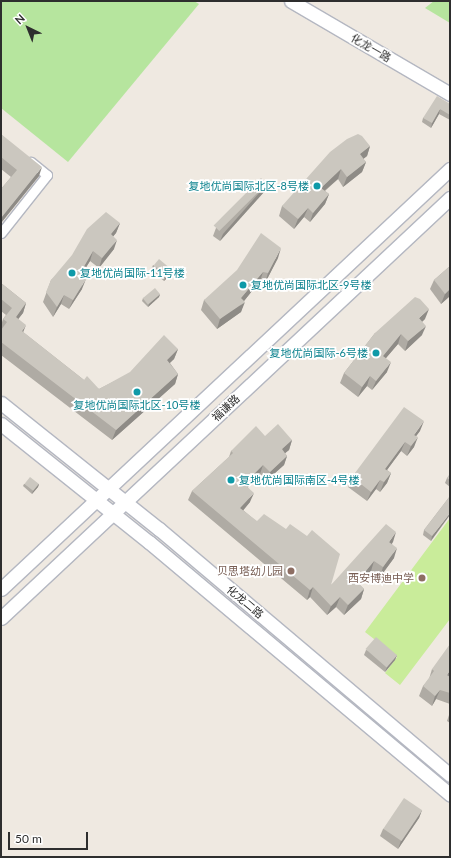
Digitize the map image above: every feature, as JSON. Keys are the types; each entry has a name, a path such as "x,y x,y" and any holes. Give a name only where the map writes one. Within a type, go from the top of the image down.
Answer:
{"street":[{"name":"化龙一路","path":"291,1 450,94"},
{"path":"1,233 47,175 24,156"},
{"name":"福谦路","path":"1,589 450,169"},
{"name":"福谦路","path":"1,618 450,198"},
{"name":"化龙二路","path":"1,403 124,502 450,775"},
{"name":"化龙二路","path":"1,424 113,513 450,794"}],"green space":[{"path":"1,1 194,1 199,4 68,162 1,108"},
{"path":"434,1 450,1 450,23 425,8"},
{"path":"450,518 450,619 400,685 385,673 397,657 365,632"}],"building":[{"path":"437,96 450,104 450,115 440,109 432,123 423,118"},
{"path":"1,134 42,167 1,218 1,189 17,170 1,157"},
{"name":"复地优尚国际北区-8号楼","path":"358,134 362,136 370,146 360,154 366,162 347,177 341,169 321,188 329,194 313,213 308,208 298,219 282,206 330,152 347,139"},
{"path":"261,178 267,184 219,231 214,225"},
{"name":"复地优尚国际-11号楼","path":"106,212 120,223 111,234 117,240 102,258 93,251 79,275 86,279 73,300 64,295 57,307 46,292 51,280 72,255 87,229"},
{"name":"复地优尚国际北区-9号楼","path":"261,233 281,248 268,273 263,272 241,298 245,302 220,319 204,300 237,270"},
{"path":"159,259 172,270 167,276 154,265"},
{"path":"450,266 450,289 445,294 434,280"},
{"path":"1,283 26,303 16,317 26,325 22,331 84,380 87,376 99,389 130,372 164,335 178,349 167,360 178,374 116,430 1,342 1,330 7,322 3,319 12,308 1,299"},
{"path":"155,288 160,294 148,304 143,298"},
{"name":"复地优尚国际-6号楼","path":"415,297 420,299 429,309 419,318 426,326 408,341 401,334 383,356 391,362 376,381 370,376 362,387 344,373 375,333"},
{"path":"404,407 424,421 414,435 418,437 411,446 405,442 385,469 391,473 384,482 380,480 371,492 352,477"},
{"path":"278,424 292,440 282,449 287,456 270,472 263,465 244,484 254,493 240,508 257,521 264,514 286,529 290,524 307,536 312,530 340,554 331,585 386,524 396,532 389,542 397,548 383,567 374,561 357,582 364,589 348,605 340,597 331,606 313,587 310,590 192,491 233,453 231,451 256,426 265,436"},
{"path":"30,477 39,484 33,491 24,484"},
{"path":"450,496 450,513 432,536 424,530"},
{"path":"376,637 397,655 387,667 366,649"},
{"path":"450,644 450,670 447,675 450,677 450,693 440,690 435,696 423,686 434,671 432,669"},
{"path":"404,798 422,810 402,841 383,829"}],"place":[{"name":"复地优尚国际北区-8号楼","path":"317,186"},
{"name":"复地优尚国际-11号楼","path":"72,273"},
{"name":"复地优尚国际北区-9号楼","path":"243,285"},
{"name":"复地优尚国际-6号楼","path":"376,353"},
{"name":"复地优尚国际北区-10号楼","path":"137,392"},
{"name":"复地优尚国际南区-4号楼","path":"231,480"},
{"name":"贝思塔幼儿园","path":"291,571"},
{"name":"西安博迪中学","path":"422,578"}]}
